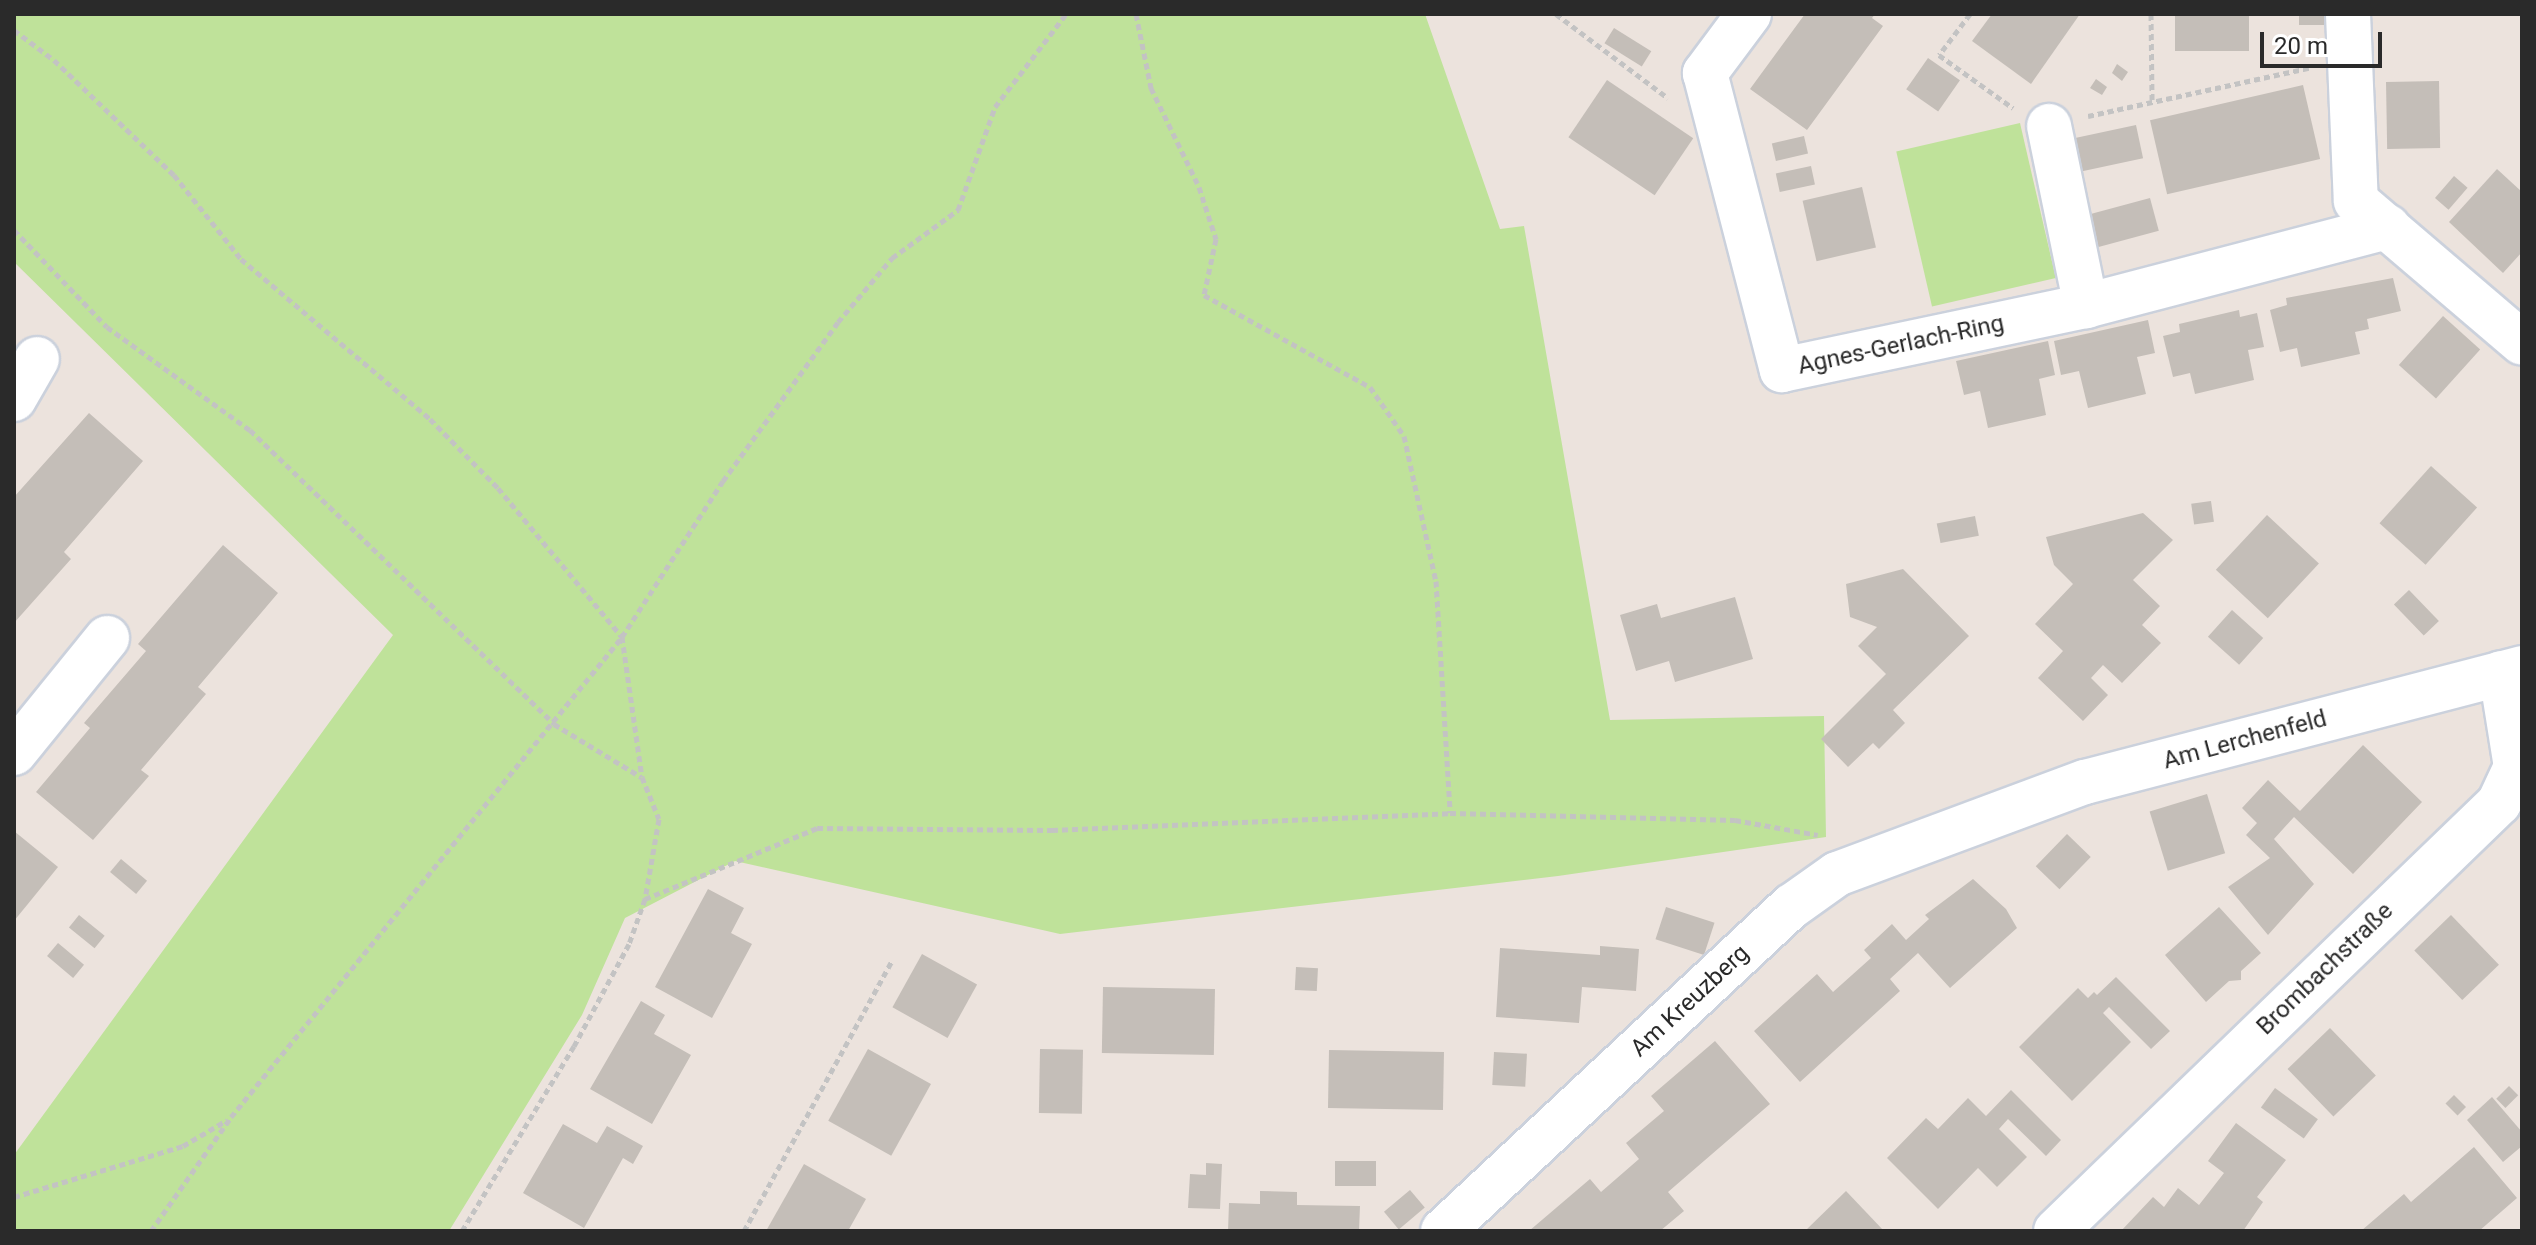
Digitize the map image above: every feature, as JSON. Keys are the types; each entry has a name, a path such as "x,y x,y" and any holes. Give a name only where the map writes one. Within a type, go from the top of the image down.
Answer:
{"street":[{"name":"Agnes-Gerlach-Ring","path":"1749,14 1705,73 1782,370 2086,306 2388,227"},
{"path":"2348,14 2356,201 2522,343"},
{"path":"2049,126 2086,306"},
{"path":"14,399 37,359"},
{"path":"17,743 107,638"},
{"name":"Am Lerchenfeld","path":"1971,826 2085,782 2512,670"},
{"name":"Brombachstraße","path":"2056,1231 2499,803 2516,767 2512,670"},
{"name":"Am Kreuzberg","path":"1443,1231 1792,906 1837,874 1971,826"}],"path":[{"path":"151,1231 231,1117 622,637 723,481 838,322 892,258 958,210 995,107 1066,14"},
{"path":"1136,14 1151,88 1199,187 1216,239 1204,295 1370,387 1404,436 1436,581 1450,813"},
{"path":"1556,14 1720,137"},
{"path":"1970,14 1939,55 2040,127 2348,59"},
{"path":"2151,14 2152,100"},
{"path":"14,30 54,60 174,175 241,259 430,419 498,488 622,637 642,777 659,819 645,899 629,944 581,1033 462,1231"},
{"path":"14,230 107,327 250,430 554,724 642,777"},
{"path":"645,899 817,828 1052,830 1450,813 1735,820 1828,836"},
{"path":"744,1231 891,962"},
{"path":"14,1197 183,1146 231,1117"}],"green space":[{"path":"14,14 1425,14 1500,229 1524,226 1610,720 1824,716 1826,837 1558,876 1060,934 735,861 625,918 582,1015 449,1231 14,1231 14,1155 393,635 14,262"},
{"path":"2020,123 2056,278 1932,306 1896,152"}],"building":[{"path":"1805,14 1875,14 1872,18 1883,26 1807,130 1750,89"},
{"path":"1992,14 2080,14 2031,84 1972,41"},
{"path":"2175,14 2249,14 2249,51 2175,51"},
{"path":"2299,14 2332,14 2332,25 2299,25"},
{"path":"1614,28 1651,51 1642,67 1604,43"},
{"path":"1928,58 1960,80 1938,111 1906,89"},
{"path":"2117,64 2128,72 2122,81 2112,73"},
{"path":"2096,79 2107,87 2102,95 2090,88"},
{"path":"1607,80 1693,138 1655,195 1568,137"},
{"path":"2439,81 2440,148 2387,149 2386,82"},
{"path":"2303,85 2320,159 2167,194 2150,120"},
{"path":"2136,125 2143,158 2072,173 2065,140"},
{"path":"1804,136 1808,154 1776,161 1772,143"},
{"path":"1811,166 1815,185 1780,192 1776,173"},
{"path":"2497,169 2522,192 2522,252 2503,273 2449,222"},
{"path":"2454,176 2468,188 2449,210 2435,198"},
{"path":"1862,187 1876,247 1817,261 1803,201"},
{"path":"2150,198 2159,231 2090,249 2081,216"},
{"path":"2393,278 2401,311 2367,319 2369,329 2355,332 2360,354 2301,367 2297,348 2280,352 2270,310 2287,305 2286,298"},
{"path":"2239,310 2240,317 2257,313 2264,347 2248,350 2254,380 2195,394 2190,373 2173,377 2163,336 2180,332 2179,324"},
{"path":"2443,316 2480,349 2436,399 2399,365"},
{"path":"2148,320 2155,353 2137,357 2146,394 2088,408 2079,371 2061,375 2054,341"},
{"path":"2048,341 2055,375 2039,379 2046,415 1988,428 1980,391 1964,395 1956,361"},
{"path":"89,413 143,461 64,552 71,559 14,623 14,497"},
{"path":"2431,466 2477,507 2426,565 2379,523"},
{"path":"2211,501 2214,522 2194,525 2191,504"},
{"path":"2143,513 2173,540 2133,580 2160,606 2142,625 2161,643 2122,683 2103,665 2091,678 2108,695 2083,721 2038,678 2063,651 2035,624 2073,584 2054,565 2046,537"},
{"path":"2267,515 2319,563 2268,618 2216,570"},
{"path":"1975,516 1979,536 1941,543 1937,523"},
{"path":"223,545 278,593 198,687 206,694 141,770 149,776 93,840 36,792 90,728 84,723 146,651 138,644"},
{"path":"1903,569 1969,636 1893,710 1905,723 1879,749 1873,743 1848,767 1821,739 1886,674 1858,646 1877,627 1850,617 1846,584"},
{"path":"2409,590 2439,621 2424,636 2394,605"},
{"path":"1735,597 1753,659 1675,682 1669,661 1636,671 1620,615 1657,604 1661,618"},
{"path":"2232,610 2263,638 2239,665 2208,637"},
{"path":"2363,745 2422,802 2353,874 2294,817 2274,839 2314,884 2268,935 2228,887 2270,858 2246,835 2257,823 2242,808 2268,780 2300,811"},
{"path":"2207,794 2225,853 2168,871 2150,812"},
{"path":"14,831 58,867 14,921"},
{"path":"2067,834 2091,857 2059,889 2036,866"},
{"path":"121,859 147,881 136,894 110,872"},
{"path":"1973,879 2006,909 2017,928 1950,988 1918,953 1890,979 1900,991 1800,1082 1754,1031 1817,974 1833,992 1871,958 1864,950 1892,924 1906,940 1929,919 1925,915"},
{"path":"708,889 744,908 731,933 752,944 712,1018 655,987"},
{"path":"1666,907 1715,923 1704,955 1655,939"},
{"path":"2219,907 2261,953 2241,971 2241,980 2229,981 2206,1002 2165,955"},
{"path":"79,915 105,936 95,948 69,927"},
{"path":"2451,915 2499,965 2462,1000 2414,950"},
{"path":"58,943 84,965 73,978 47,956"},
{"path":"1600,946 1639,949 1636,991 1582,987 1579,1023 1496,1017 1500,948 1600,955"},
{"path":"922,954 977,985 948,1038 892,1007"},
{"path":"1296,967 1318,968 1317,991 1295,990"},
{"path":"2116,977 2170,1031 2151,1049 2109,1007 2103,1013 2131,1042 2072,1101 2019,1047 2078,988 2088,998 2094,992 2097,995"},
{"path":"1103,987 1215,989 1214,1055 1102,1053"},
{"path":"641,1001 665,1015 654,1034 691,1055 652,1124 590,1089"},
{"path":"2330,1028 2376,1075 2333,1116 2288,1069"},
{"path":"1715,1041 1770,1104 1668,1192 1684,1211 1660,1231 1529,1231 1590,1179 1601,1192 1639,1159 1626,1143 1664,1111 1651,1096"},
{"path":"868,1049 931,1084 891,1156 828,1121"},
{"path":"1040,1049 1083,1050 1082,1114 1039,1113"},
{"path":"1329,1050 1444,1052 1443,1110 1328,1108"},
{"path":"1494,1052 1527,1054 1525,1087 1492,1085"},
{"path":"2509,1086 2518,1095 2505,1108 2496,1099"},
{"path":"2275,1088 2318,1119 2304,1139 2261,1107"},
{"path":"2011,1090 2061,1140 2046,1156 2008,1119 1999,1129 2027,1157 1997,1187 1978,1168 1938,1209 1887,1158 1926,1118 1938,1129 1968,1098 1986,1116"},
{"path":"2454,1095 2466,1107 2458,1116 2446,1103"},
{"path":"2492,1097 2522,1132 2522,1146 2503,1162 2467,1120"},
{"path":"2236,1123 2286,1160 2257,1197 2263,1202 2243,1231 2121,1231 2153,1197 2164,1207 2178,1188 2199,1205 2224,1173 2208,1161"},
{"path":"563,1124 597,1143 607,1126 643,1146 633,1164 623,1158 584,1228 523,1193"},
{"path":"2474,1147 2517,1198 2479,1231 2361,1231 2404,1194 2411,1202"},
{"path":"1335,1161 1376,1161 1376,1186 1335,1186"},
{"path":"1206,1163 1222,1164 1220,1209 1188,1208 1190,1174 1206,1175"},
{"path":"804,1164 866,1199 848,1231 766,1231"},
{"path":"1410,1190 1425,1208 1399,1229 1384,1212"},
{"path":"1260,1191 1297,1192 1297,1205 1360,1206 1359,1231 1228,1231 1229,1203 1260,1204"},
{"path":"1846,1191 1884,1231 1805,1231"}]}
